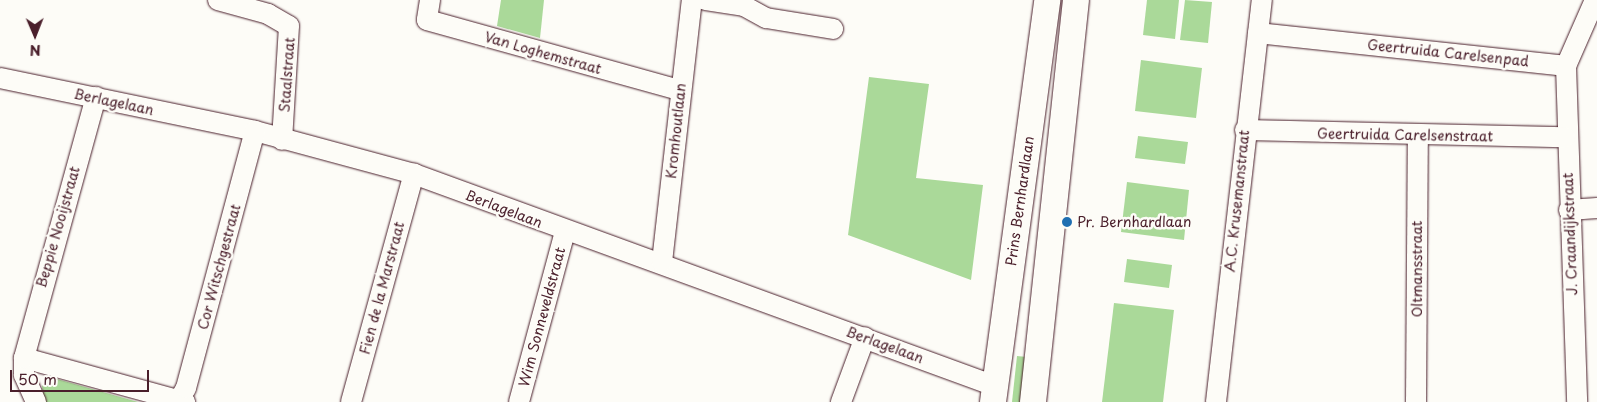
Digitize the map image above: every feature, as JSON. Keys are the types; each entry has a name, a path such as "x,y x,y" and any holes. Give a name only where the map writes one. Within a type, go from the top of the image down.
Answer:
{"main road":[{"name":"Prins Bernhardlaan","path":"994,394 1047,0"},
{"path":"1033,402 1076,0"}],"street":[{"name":"Staalstraat","path":"218,0 268,14 289,26 282,140"},
{"name":"Van Loghemstraat","path":"430,0 427,20 680,90"},
{"name":"Kromhoutlaan","path":"662,262 680,90 692,0"},
{"path":"706,0 744,6 766,18 833,29"},
{"name":"A.C. Krusemanstraat","path":"1216,402 1245,130 1262,0"},
{"path":"1566,66 1596,0"},
{"name":"Geertruida Carelsenpad","path":"1258,32 1566,66"},
{"name":"J. Craandijkstraat","path":"1566,66 1565,137 1577,402"},
{"name":"Berlagelaan","path":"0,78 255,131 282,140 414,174 565,232 662,262 865,338 994,394"},
{"name":"Beppie Nooijstraat","path":"24,358 96,98"},
{"name":"Geertruida Carelsenstraat","path":"1245,130 1565,137"},
{"name":"Cor Witschgestraat","path":"182,401 255,131"},
{"name":"Oltmansstraat","path":"1416,402 1418,135"},
{"name":"Fien de la Marstraat","path":"351,402 414,174"},
{"path":"1569,210 1597,208"},
{"name":"Wim Sonneveldstraat","path":"520,402 565,232"},
{"path":"841,402 865,338"},
{"path":"36,402 24,375 24,358 182,401"}],"green space":[{"path":"501,0 544,0 540,38 497,26"},
{"path":"1147,0 1179,0 1175,39 1143,35"},
{"path":"1185,0 1212,2 1208,43 1180,40"},
{"path":"1141,60 1202,68 1196,118 1135,111"},
{"path":"869,77 929,84 916,178 983,185 971,280 848,235"},
{"path":"1138,136 1188,142 1185,164 1135,158"},
{"path":"1127,182 1189,190 1184,240 1121,232"},
{"path":"1127,259 1172,265 1169,288 1124,282"},
{"path":"1114,303 1174,310 1163,402 1102,402"},
{"path":"1017,356 1027,357 1021,402 1012,402"},
{"path":"50,377 138,402 44,402 42,386"}],"place":[{"name":"Pr. Bernhardlaan","path":"1067,222"}]}
